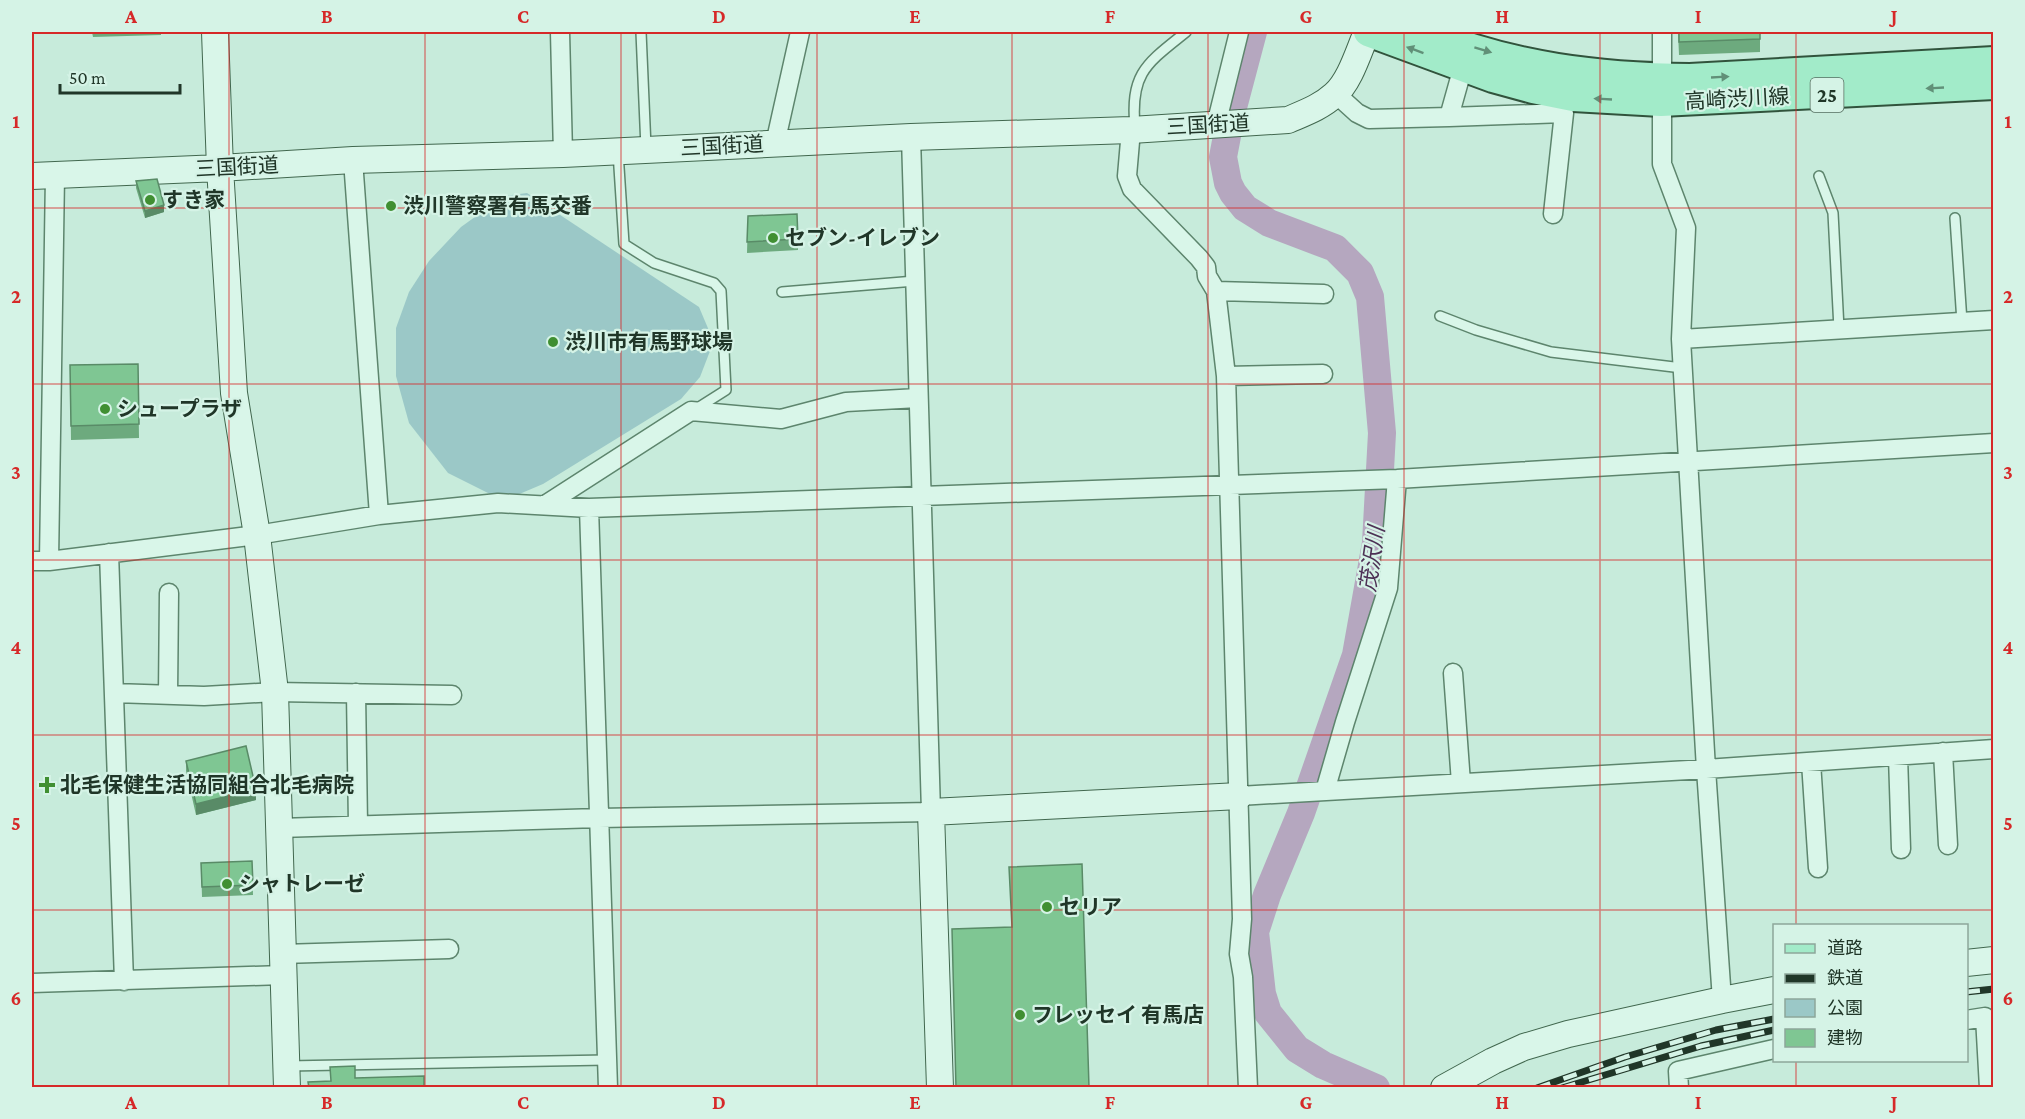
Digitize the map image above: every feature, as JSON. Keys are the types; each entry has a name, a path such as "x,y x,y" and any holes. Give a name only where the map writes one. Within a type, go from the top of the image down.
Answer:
{"main road":[{"name":"25","path":"1368,32 1463,67 1533,89 1573,97 1661,90"},
{"name":"25","path":"1428,32 1546,68 1583,73 1661,90"},
{"name":"高崎渋川線","path":"1661,90 1702,78 1994,61"},
{"name":"高崎渋川線","path":"1661,90 1994,85"}],"street":[{"path":"215,32 220,168 234,393 257,535 275,692 286,1077"},
{"path":"560,32 563,154"},
{"path":"774,144 800,32"},
{"path":"1228,125 1239,32"},
{"name":"三国街道","path":"43,176 353,160 618,152 911,137 1133,130 1288,120 1311,111 1336,94 1351,71 1368,32"},
{"path":"1662,32 1662,164 1686,228 1680,339 1722,1000"},
{"path":"1449,117 1463,67"},
{"path":"1336,94 1357,113 1369,119 1564,113 1554,214"},
{"path":"1133,130 1127,176 1132,189 1199,258 1206,267 1207,276 1216,291 1226,376 1242,920 1239,954 1243,977 1248,1088"},
{"path":"911,137 940,1088"},
{"path":"353,160 379,514"},
{"path":"43,176 40,561 257,535 379,514 498,503 589,508 1229,486 1395,479 1994,443"},
{"path":"1216,291 1324,294"},
{"path":"1680,339 1994,320"},
{"path":"1226,376 1323,374"},
{"path":"545,505 691,411 781,419 846,402 918,398"},
{"path":"1325,791 1388,588 1395,479"},
{"path":"589,508 608,1088"},
{"path":"109,553 124,981"},
{"path":"168,695 169,593"},
{"path":"1453,673 1461,783"},
{"path":"114,693 204,696 275,692 452,695"},
{"path":"356,693 358,825"},
{"path":"280,828 599,818 931,812 1706,769 1994,749"},
{"path":"1943,752 1948,845"},
{"path":"1898,756 1901,849"},
{"path":"1811,762 1818,868"},
{"path":"32,983 124,981 449,949"},
{"path":"1968,963 1994,960"},
{"path":"1444,1088 1493,1060 1524,1047 1568,1034 1773,990"},
{"path":"1968,1020 1985,1017 1989,1088"},
{"path":"1679,1088 1678,1071 1773,1049"}],"lane":[{"path":"641,32 646,150"},
{"path":"1133,130 1133,104 1138,78 1145,67 1186,32"},
{"path":"618,152 624,244 654,263 714,283 721,291 726,390 691,411"},
{"path":"1819,176 1833,213 1839,329"},
{"path":"1955,218 1962,322"},
{"path":"782,292 915,281"},
{"path":"1440,316 1476,330 1551,352 1682,368"},
{"path":"286,1077 607,1060"}],"green space":[{"name":"渋川市有馬野球場","path":"527,193 699,307 710,333 710,351 700,377 681,399 543,484 517,495 490,494 448,473 409,423 396,376 396,328 409,292 429,261 461,227 504,196"}],"building":[{"path":"1679,32 1760,32 1760,39 1679,42"},
{"name":"すき家","path":"157,179 164,205 145,211 136,181"},
{"path":"797,214 798,239 747,242 748,216"},
{"name":"シュープラザ","path":"138,364 139,424 71,426 70,365"},
{"path":"246,746 256,789 196,804 186,761"},
{"path":"252,861 253,885 202,887 201,863"},
{"name":"フレッセイ 有馬店","path":"1082,864 1089,1087 1094,1088 956,1088 952,929 1012,927 1009,867"},
{"path":"355,1066 355,1078 424,1076 424,1088 309,1088 308,1082 331,1081 330,1067"}],"waterway":[{"name":"茂沢川","path":"1253,32 1231,115 1223,157 1228,183 1245,208 1269,223 1335,248 1360,273 1370,297 1382,433 1376,543 1356,655 1301,813 1267,895 1255,932 1262,994 1268,1013 1297,1049 1323,1065 1376,1088"}],"railway":[{"path":"1968,992 1994,989"},
{"path":"1537,1088 1625,1057 1716,1030 1773,1019"},
{"path":"1562,1088 1701,1046 1773,1030"}],"place":[{"name":"すき家","path":"150,200"},
{"name":"渋川警察署有馬交番","path":"391,206"},
{"name":"セブン-イレブン","path":"773,238"},
{"name":"渋川市有馬野球場","path":"553,342"},
{"name":"シュープラザ","path":"105,409"},
{"name":"北毛保健生活協同組合北毛病院","path":"47,785"},
{"name":"シャトレーゼ","path":"227,884"},
{"name":"セリア","path":"1047,907"},
{"name":"フレッセイ 有馬店","path":"1020,1015"}]}
